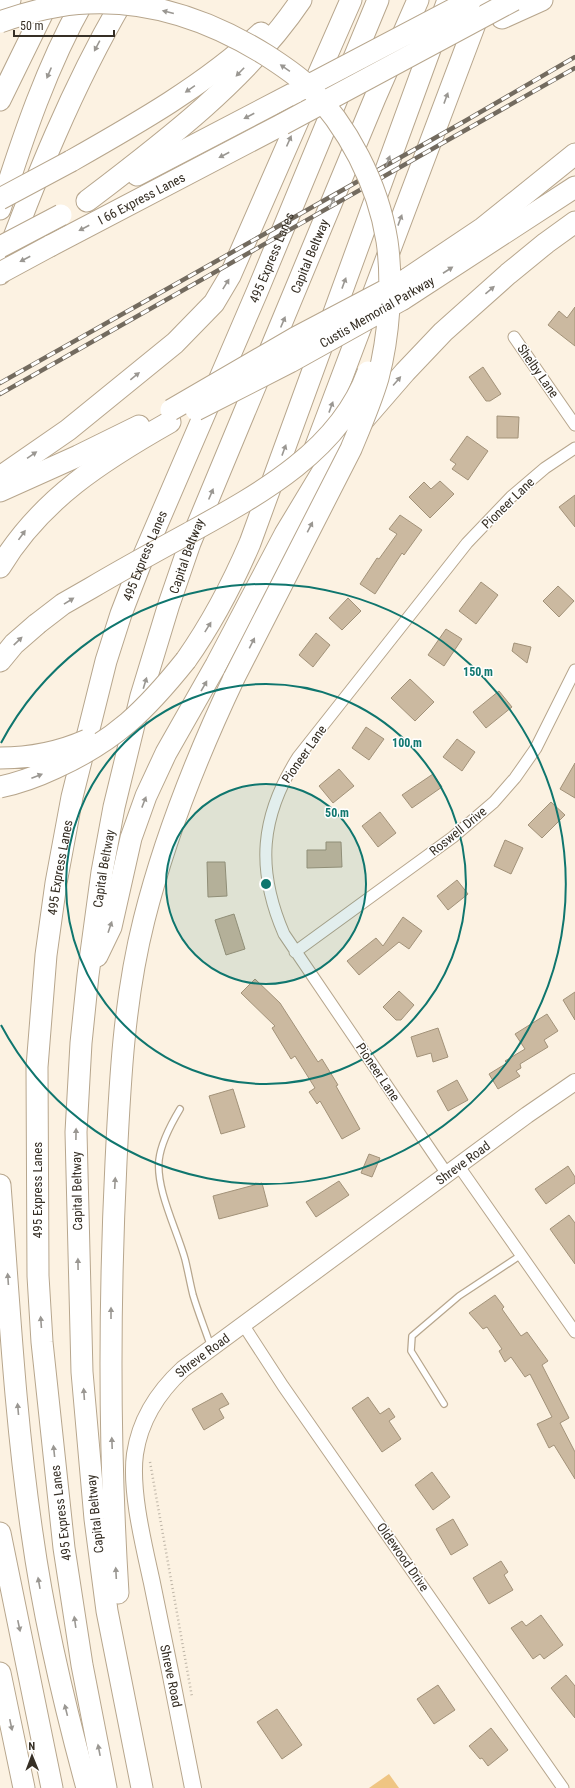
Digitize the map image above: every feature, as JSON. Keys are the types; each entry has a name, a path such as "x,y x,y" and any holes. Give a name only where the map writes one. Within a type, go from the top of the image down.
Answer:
{"highway":[{"path":"0,19 10,0"},
{"path":"0,100 42,0"},
{"path":"8,81 49,0"},
{"path":"0,209 16,159 38,100 68,29 84,0"},
{"path":"0,273 27,202 64,114 88,64 123,0"},
{"path":"0,199 72,161 168,104 219,69 254,39 294,0"},
{"path":"87,201 165,141 203,108 257,54 302,0"},
{"name":"495 Express Lanes","path":"106,1788 82,1665 64,1548 42,1342 38,1283 37,1066 46,955 56,883 72,796 106,661 124,607 146,549 257,292 378,0"},
{"name":"Capital Beltway","path":"142,1788 107,1611 95,1518 82,1372 76,1132 81,1043 88,975 102,872 114,807 141,696 169,604 190,544 375,98 418,0"},
{"path":"0,787 37,776 94,749 113,736 153,699 186,660 217,611 231,586 250,543 448,0"},
{"path":"0,247 471,0"},
{"path":"270,561 304,480 484,0"},
{"path":"284,124 514,0"},
{"path":"284,124 542,0"},
{"path":"0,22 46,8 88,3 111,3 144,7 186,16 227,32 252,46 292,73 311,91 339,125 360,159 383,222 389,265 399,294 385,343 378,376 367,411 351,449 234,678 194,767 160,862 136,955 126,1023 119,1105 111,1256 110,1389 115,1548 124,1696"},
{"path":"0,477 68,430 170,348 196,324 214,303 230,276 349,3"},
{"name":"I 66 Express Lanes","path":"0,273 284,124"},
{"path":"0,660 14,644 37,624 91,588 259,492 295,467 323,442 338,425 350,407 367,375 399,294 575,154"},
{"path":"483,228 525,206 575,174"},
{"name":"Custis Memorial Parkway","path":"170,416 290,362 575,186"},
{"path":"88,975 111,926 131,838 146,796 166,753 216,665 298,510 326,466 340,447 405,372 443,332 479,299 546,243 575,222"},
{"path":"0,491 170,416"},
{"path":"0,503 170,416"},
{"path":"0,567 32,522 60,495 97,466 133,443 170,416"},
{"path":"0,758 34,756 72,746 125,720 153,699"},
{"path":"0,1185 1,1212 22,1447 32,1534 56,1669 87,1788"},
{"path":"0,1533 52,1788"},
{"path":"0,1673 24,1788"}],"main road":[{"name":"Shreve Road","path":"194,1788 143,1538 134,1475 135,1455 139,1434 147,1415 157,1397 183,1369 244,1326 527,1115 575,1082"}],"street":[{"name":"Shelby Lane","path":"514,337 575,425"},
{"name":"Pioneer Lane","path":"575,448 545,468 511,497 467,543 303,751 286,777 276,798 269,820 266,843 268,890 284,934 295,952 453,1170 521,1255 575,1332"},
{"name":"Roswell Drive","path":"295,952 453,837 494,802 515,778 536,748 575,670"},
{"name":"Oldewood Drive","path":"244,1326 288,1392 563,1788"}],"lane":[{"path":"180,1109 173,1120 162,1147 159,1160 161,1181 172,1222 185,1259 193,1296 212,1349"},
{"path":"444,1404 411,1351 412,1336 459,1296 521,1255"}],"path":[{"path":"150,1461 192,1699"}],"shaded area":[{"path":"389,1774 399,1788 369,1788"}],"building":[{"path":"575,307 575,346 548,325 559,311 567,318"},
{"path":"483,367 501,394 490,401 486,401 469,377"},
{"path":"497,416 519,417 518,438 497,438"},
{"path":"467,436 488,451 468,480 452,469 456,464 450,460"},
{"path":"440,481 454,494 430,518 409,497 424,482 431,489"},
{"path":"575,495 575,527 559,507"},
{"path":"400,515 422,530 404,555 402,553 375,594 360,584 377,558 379,559 397,534 389,529"},
{"path":"481,582 498,595 476,624 459,611"},
{"path":"558,586 574,601 559,617 543,601"},
{"path":"348,598 361,611 342,630 329,618"},
{"path":"446,629 462,639 444,666 428,655"},
{"path":"316,633 330,645 313,667 299,655"},
{"path":"514,643 531,647 527,663 512,651"},
{"path":"410,679 434,702 415,721 391,698"},
{"path":"499,691 512,707 486,728 473,712"},
{"path":"366,727 384,739 369,760 352,748"},
{"path":"457,739 475,752 462,771 443,757"},
{"path":"575,763 575,798 560,789"},
{"path":"339,769 354,786 333,803 319,786"},
{"path":"433,774 442,787 412,808 402,795"},
{"path":"551,802 565,815 542,838 528,825"},
{"path":"380,812 396,833 378,847 362,826"},
{"path":"505,840 523,848 511,874 494,866"},
{"path":"326,842 341,842 342,867 307,868 307,850 326,850"},
{"path":"207,862 225,862 227,896 208,897"},
{"path":"457,880 468,894 448,910 437,896"},
{"path":"234,914 245,949 226,955 215,920"},
{"path":"403,917 422,931 409,949 399,942 359,975 347,961 376,938 383,946"},
{"path":"255,979 280,1003 318,1062 322,1059 338,1085 336,1086 360,1129 342,1139 320,1101 317,1104 309,1092 315,1088 295,1056 291,1059 272,1028 275,1026 241,993"},
{"path":"399,991 414,1005 401,1020 396,1020 383,1007"},
{"path":"575,992 575,1020 563,1000"},
{"path":"547,1014 558,1031 544,1040 548,1047 520,1064 521,1068 516,1071 520,1076 498,1089 489,1074 507,1063 505,1061 525,1049 515,1034"},
{"path":"438,1028 448,1057 433,1062 431,1053 417,1057 411,1037"},
{"path":"457,1080 468,1100 448,1111 437,1091"},
{"path":"233,1089 245,1127 221,1134 209,1096"},
{"path":"369,1154 380,1158 372,1177 361,1173"},
{"path":"568,1166 575,1177 575,1183 546,1204 535,1189"},
{"path":"339,1181 349,1195 316,1217 306,1202"},
{"path":"262,1183 268,1206 219,1219 213,1196"},
{"path":"569,1215 575,1223 575,1264 550,1229"},
{"path":"495,1295 504,1307 502,1309 521,1336 527,1332 548,1361 542,1365 569,1418 560,1423 575,1452 575,1479 554,1445 549,1448 537,1424 552,1417 530,1374 525,1377 511,1357 505,1362 499,1351 502,1349 487,1327 483,1329 469,1313"},
{"path":"222,1393 229,1404 219,1409 224,1418 204,1430 192,1409"},
{"path":"368,1397 380,1414 389,1408 395,1417 389,1421 401,1439 382,1452 352,1408"},
{"path":"432,1472 450,1497 433,1510 415,1485"},
{"path":"453,1519 468,1545 451,1555 436,1529"},
{"path":"501,1561 508,1572 504,1575 513,1590 489,1604 473,1578"},
{"path":"541,1615 563,1645 544,1659 540,1654 533,1659 511,1628 522,1621 526,1626"},
{"path":"566,1675 575,1686 575,1718 551,1688"},
{"path":"438,1685 455,1710 434,1724 417,1699"},
{"path":"277,1709 302,1745 282,1759 257,1722"},
{"path":"491,1728 508,1750 488,1766 469,1746"}],"railway":[{"path":"0,383 465,121 575,57"},
{"path":"0,394 575,68"}]}
